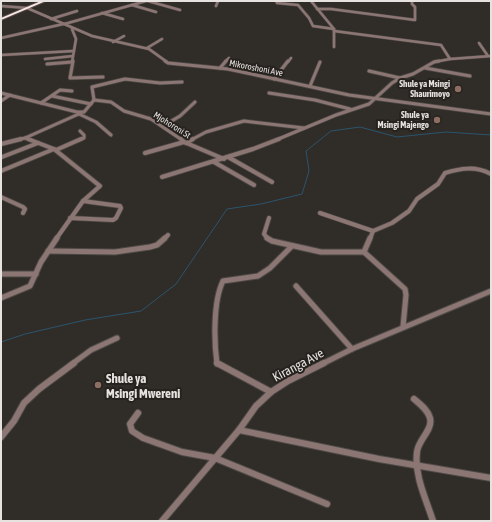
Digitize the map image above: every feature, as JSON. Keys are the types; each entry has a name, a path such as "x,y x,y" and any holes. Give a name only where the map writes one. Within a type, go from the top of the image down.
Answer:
{"highway":[{"path":"1,19 44,1"}],"street":[{"path":"1,38 62,24 147,1 180,10"},
{"path":"216,6 218,1"},
{"path":"276,1 277,3 298,5 309,18 313,26 380,38 441,45 450,59"},
{"path":"311,1 334,30 334,47"},
{"path":"317,9 330,9 415,20 415,7 412,4 412,1"},
{"path":"132,5 156,12"},
{"path":"1,6 27,8"},
{"name":"Mikoroshoni Ave","path":"27,8 72,29 113,42 153,50 168,63 220,68 333,92 491,114"},
{"path":"51,19 77,11"},
{"path":"100,13 123,19"},
{"path":"72,29 76,38 70,78 103,78"},
{"path":"113,42 124,36"},
{"path":"147,48 162,39"},
{"path":"479,43 490,56"},
{"path":"1,55 74,51"},
{"path":"46,58 73,56"},
{"path":"162,177 226,158 306,128 350,109 369,104 389,85 400,78 413,74 438,61 490,56"},
{"path":"220,68 229,58"},
{"path":"274,79 291,58"},
{"path":"47,64 72,62"},
{"path":"310,86 320,62"},
{"path":"425,68 470,76"},
{"path":"369,71 400,78"},
{"path":"1,144 25,138 84,112 94,100 92,87 104,85 115,80 127,79 182,82"},
{"path":"41,103 62,89 72,91"},
{"path":"1,93 80,113 96,122 111,135"},
{"path":"269,93 315,100 350,109"},
{"path":"1,101 10,95"},
{"path":"52,96 91,104"},
{"name":"Mjohoroni St","path":"94,100 111,102 124,112 151,119 163,126 185,143 226,158 272,182"},
{"path":"163,126 184,113 195,102"},
{"path":"145,153 185,143 206,132 244,121 306,128"},
{"path":"1,171 84,138 84,135 80,131"},
{"path":"1,298 30,286 48,251 70,218 100,185 55,150 25,138"},
{"path":"2,157 38,143"},
{"path":"214,162 254,185"},
{"path":"320,213 373,231 392,223 409,210 417,199 438,184 445,173 474,168 481,169 491,174"},
{"path":"1,197 23,207 25,209 23,213"},
{"path":"70,218 113,220 116,218 121,208 120,206 84,201"},
{"path":"269,218 265,236 272,241 321,252 364,252 405,289 406,295 403,327"},
{"path":"364,252 373,231"},
{"path":"48,251 115,252 132,250 154,246 168,235"},
{"path":"271,392 217,364 215,344 217,301 220,283 223,280 258,276 270,268 292,246"},
{"path":"1,274 36,274"},
{"path":"296,286 352,349"},
{"name":"Kiranga Ave","path":"162,521 239,430 256,406 271,392 288,381 352,349 403,327 455,308 491,291"},
{"path":"1,437 24,403 39,389 92,350 116,338"},
{"path":"414,399 425,408 430,417 428,428 417,449 417,466 433,521"},
{"path":"138,413 130,424 132,431 142,438 182,452 215,458 327,504"},
{"path":"239,430 417,466 491,478"}],"waterway":[{"path":"1,342 25,334 85,320 141,311 176,284 227,209 261,204 302,194 309,171 306,151 331,131 360,127 397,137 446,132 491,135"}],"place":[{"name":"Shule ya Msingi Shaurimoyo","path":"458,89"},
{"name":"Shule ya Msingi Majengo","path":"437,120"},
{"name":"Shule ya Msingi Mwereni","path":"98,385"}]}
